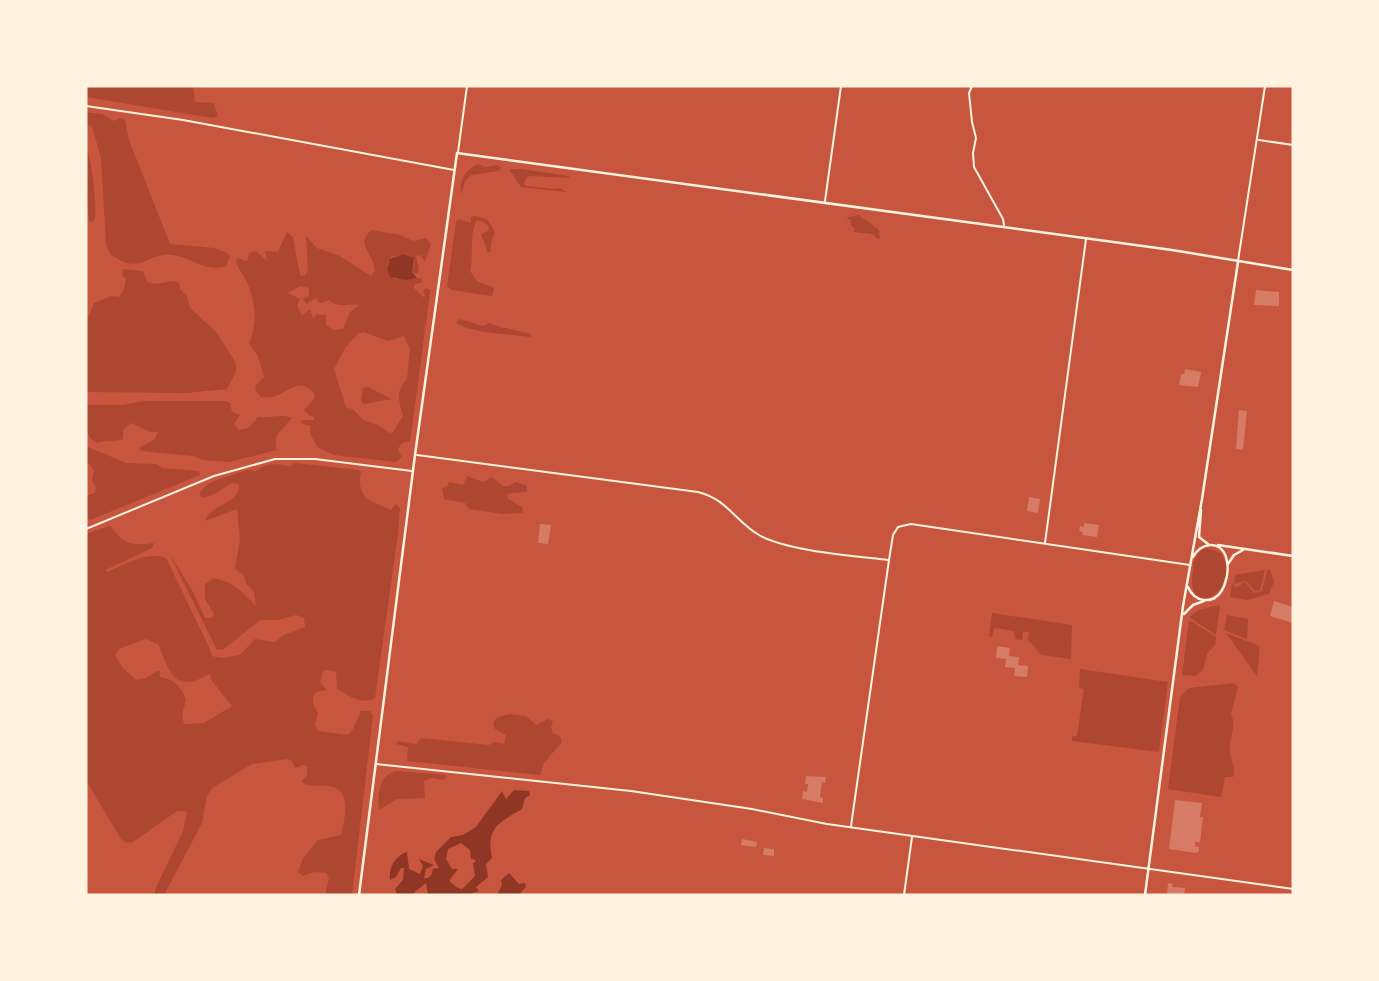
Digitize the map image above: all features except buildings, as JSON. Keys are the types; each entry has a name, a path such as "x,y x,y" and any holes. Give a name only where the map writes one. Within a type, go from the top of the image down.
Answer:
{"street":[{"path":"359,895 415,455 467,86"},
{"path":"825,202 841,86"},
{"path":"971,86 969,93 976,138 974,167 1003,219 1004,228"},
{"path":"1145,895 1182,617 1265,86"},
{"path":"86,106 183,120 455,170"},
{"path":"1258,140 1293,145"},
{"path":"457,153 1205,255 1293,270"},
{"path":"1045,544 1086,239"},
{"path":"415,455 698,492 721,502 756,534 767,539 830,553 889,560"},
{"path":"86,529 214,476 275,459 315,459 413,471"},
{"path":"1201,503 1199,537 1205,543 1293,555"},
{"path":"851,827 889,560 894,531 902,524 1191,563"},
{"path":"1182,617 1193,605 1217,596 1223,590 1227,567 1225,554 1212,545 1200,547 1191,563"},
{"path":"1227,567 1236,553 1250,550"},
{"path":"1188,580 1188,588 1192,594 1199,599 1209,600"},
{"path":"375,764 631,792 752,809 851,827 1293,889"},
{"path":"904,895 913,836"}],"shaded area":[{"path":"86,86 193,86 195,102 214,103 218,116 212,118 86,97"},
{"path":"86,112 102,114 114,121 120,118 125,120 129,140 170,244 214,248 227,253 230,257 226,266 212,268 172,255 155,257 137,264 121,261 110,254 106,244 101,158 92,126 86,124"},
{"path":"86,147 95,193 95,219 91,222 86,191"},
{"path":"478,164 485,167 497,165 501,168 499,171 471,175 465,181 461,195 464,176"},
{"path":"509,169 569,176 528,176 524,182 525,186 560,188 567,192 521,187"},
{"path":"859,215 879,230 880,238 877,239 873,234 853,232 855,229 851,220 846,218"},
{"path":"471,217 487,219 495,232 491,251 488,253 481,234 488,231 489,227 477,220 473,231 470,271 477,281 494,288 492,296 452,290 447,286 456,222 459,219 471,223"},
{"path":"372,230 400,235 413,241 426,238 431,244 425,262 420,255 416,256 419,270 417,274 412,272 415,260 403,254 391,257 387,266 394,279 421,278 423,282 414,285 414,288 423,297 425,288 430,290 410,441 402,443 398,449 402,457 396,462 334,455 317,447 310,433 311,426 300,423 302,420 314,420 314,417 304,410 315,398 314,393 307,387 295,386 277,396 269,397 261,397 255,390 264,377 258,356 249,344 254,322 253,302 249,287 236,262 237,258 247,261 249,253 256,251 267,261 265,251 278,252 287,232 293,237 300,275 304,276 308,270 306,236 317,248 340,256 371,276 375,271 365,244 367,235","holes":["300,286 309,288 309,296 303,299 306,304 316,298 320,303 329,300 340,305 359,305 350,312 343,329 334,330 326,325 326,315 317,314 313,319 310,309 302,316 297,306 300,299 288,293","363,332 388,341 404,336 410,349 407,379 399,392 403,416 393,432 389,433 378,425 363,420 354,410 346,407 334,369 345,348"]},
{"path":"403,254 414,258 412,272 417,278 405,280 390,277 387,269 390,259"},
{"path":"123,269 143,271 147,282 151,284 171,281 179,283 190,308 216,332 236,363 236,372 227,389 186,393 86,392 86,313 89,316 94,303 112,296 119,297 126,279 122,275"},
{"path":"460,319 483,326 489,323 530,334 531,337 466,328 456,323"},
{"path":"368,387 392,399 364,404 361,402 363,388"},
{"path":"144,401 226,401 230,403 232,412 240,415 234,424 239,430 248,428 258,417 292,418 277,435 277,450 229,462 141,451 139,448 154,440 158,432 150,432 131,423 123,430 123,439 98,443 89,436 86,427 86,405 123,405"},
{"path":"86,446 126,463 156,464 163,468 199,471 200,475 90,520 86,517 86,496 95,493 96,487 92,481 94,470 86,461"},
{"path":"295,463 358,470 361,472 361,488 366,497 391,510 396,504 400,508 375,698 365,701 355,699 337,689 336,672 327,670 323,671 320,682 327,690 316,692 313,698 318,713 315,725 319,731 348,735 361,711 370,711 373,716 352,895 325,895 329,878 326,873 314,872 303,876 298,872 303,858 318,840 341,835 345,801 339,790 333,787 304,784 302,781 307,775 307,767 303,765 295,768 288,759 252,764 212,788 207,796 202,823 164,895 155,895 183,831 187,813 177,811 133,842 126,843 86,780 86,534 110,526 129,543 154,543 152,548 105,570 107,572 144,557 166,558 212,656 221,658 240,655 255,639 275,642 284,635 305,627 304,618 296,615 278,620 260,620 224,649 217,650 168,551 205,618 212,618 214,614 205,599 205,584 214,578 228,582 256,606 254,592 244,576 235,569 240,539 237,509 205,521 208,515 235,496 239,484 231,483 215,494 203,498 199,494 206,485 214,481 247,470 256,471 272,464 289,467","holes":["146,639 158,644 169,669 177,679 192,682 210,674 212,681 232,706 204,723 184,724 182,715 186,700 176,684 160,677 160,671 136,680 122,667 115,655 119,649"]},
{"path":"467,476 483,482 492,477 503,486 516,482 527,486 527,492 507,495 508,499 522,507 523,513 502,514 469,509 465,503 444,499 442,488 447,487 449,482 463,485"},
{"path":"1206,548 1221,553 1226,567 1225,579 1220,589 1204,599 1197,596 1193,587 1193,570 1196,556"},
{"path":"1265,570 1260,590 1255,591 1246,581 1234,584 1235,575"},
{"path":"1267,570 1270,570 1274,582 1269,594 1247,600 1230,597 1232,582 1234,587 1237,587 1245,582 1254,593 1262,591"},
{"path":"1220,605 1216,635 1189,617 1198,610"},
{"path":"992,613 1072,625 1071,659 1041,655 1028,640 1029,632 1023,632 1022,640 1015,639 1014,631 994,628 992,637 989,636"},
{"path":"1227,615 1248,619 1247,639 1224,630"},
{"path":"1189,620 1216,637 1215,645 1207,654 1203,670 1195,676 1182,675"},
{"path":"1226,633 1260,646 1257,676"},
{"path":"1080,669 1168,682 1159,752 1072,741 1072,736 1077,736 1084,689 1079,688"},
{"path":"1234,683 1238,687 1231,714 1233,724 1229,749 1234,774 1233,777 1225,777 1221,797 1168,789 1180,697 1189,688"},
{"path":"509,714 526,716 536,725 548,719 553,721 553,733 560,736 562,742 544,763 540,775 407,761 408,747 396,744 398,741 416,744 421,738 504,744 506,735 495,729 493,724 496,718"},
{"path":"396,771 447,777 443,780 432,778 424,781 425,798 397,799 379,810 378,799 383,781"},
{"path":"514,790 529,791 530,795 525,798 522,809 506,818 492,833 492,858 486,864 488,877 476,887 479,891 467,895 428,895 426,883 411,895 397,895 395,889 403,880 404,868 390,880 390,875 399,856 407,852 409,869 420,874 423,866 419,859 434,865 426,869 424,878 428,878 433,869 439,868 434,859 436,852 451,837 463,835 476,827 502,791 506,799","holes":["461,843 470,850 471,859 476,862 473,863 475,876 462,889 458,888 450,882 458,869 452,869 446,859 448,849"]},
{"path":"509,873 519,884 525,883 526,887 521,895 497,895 502,885 501,880"}]}
